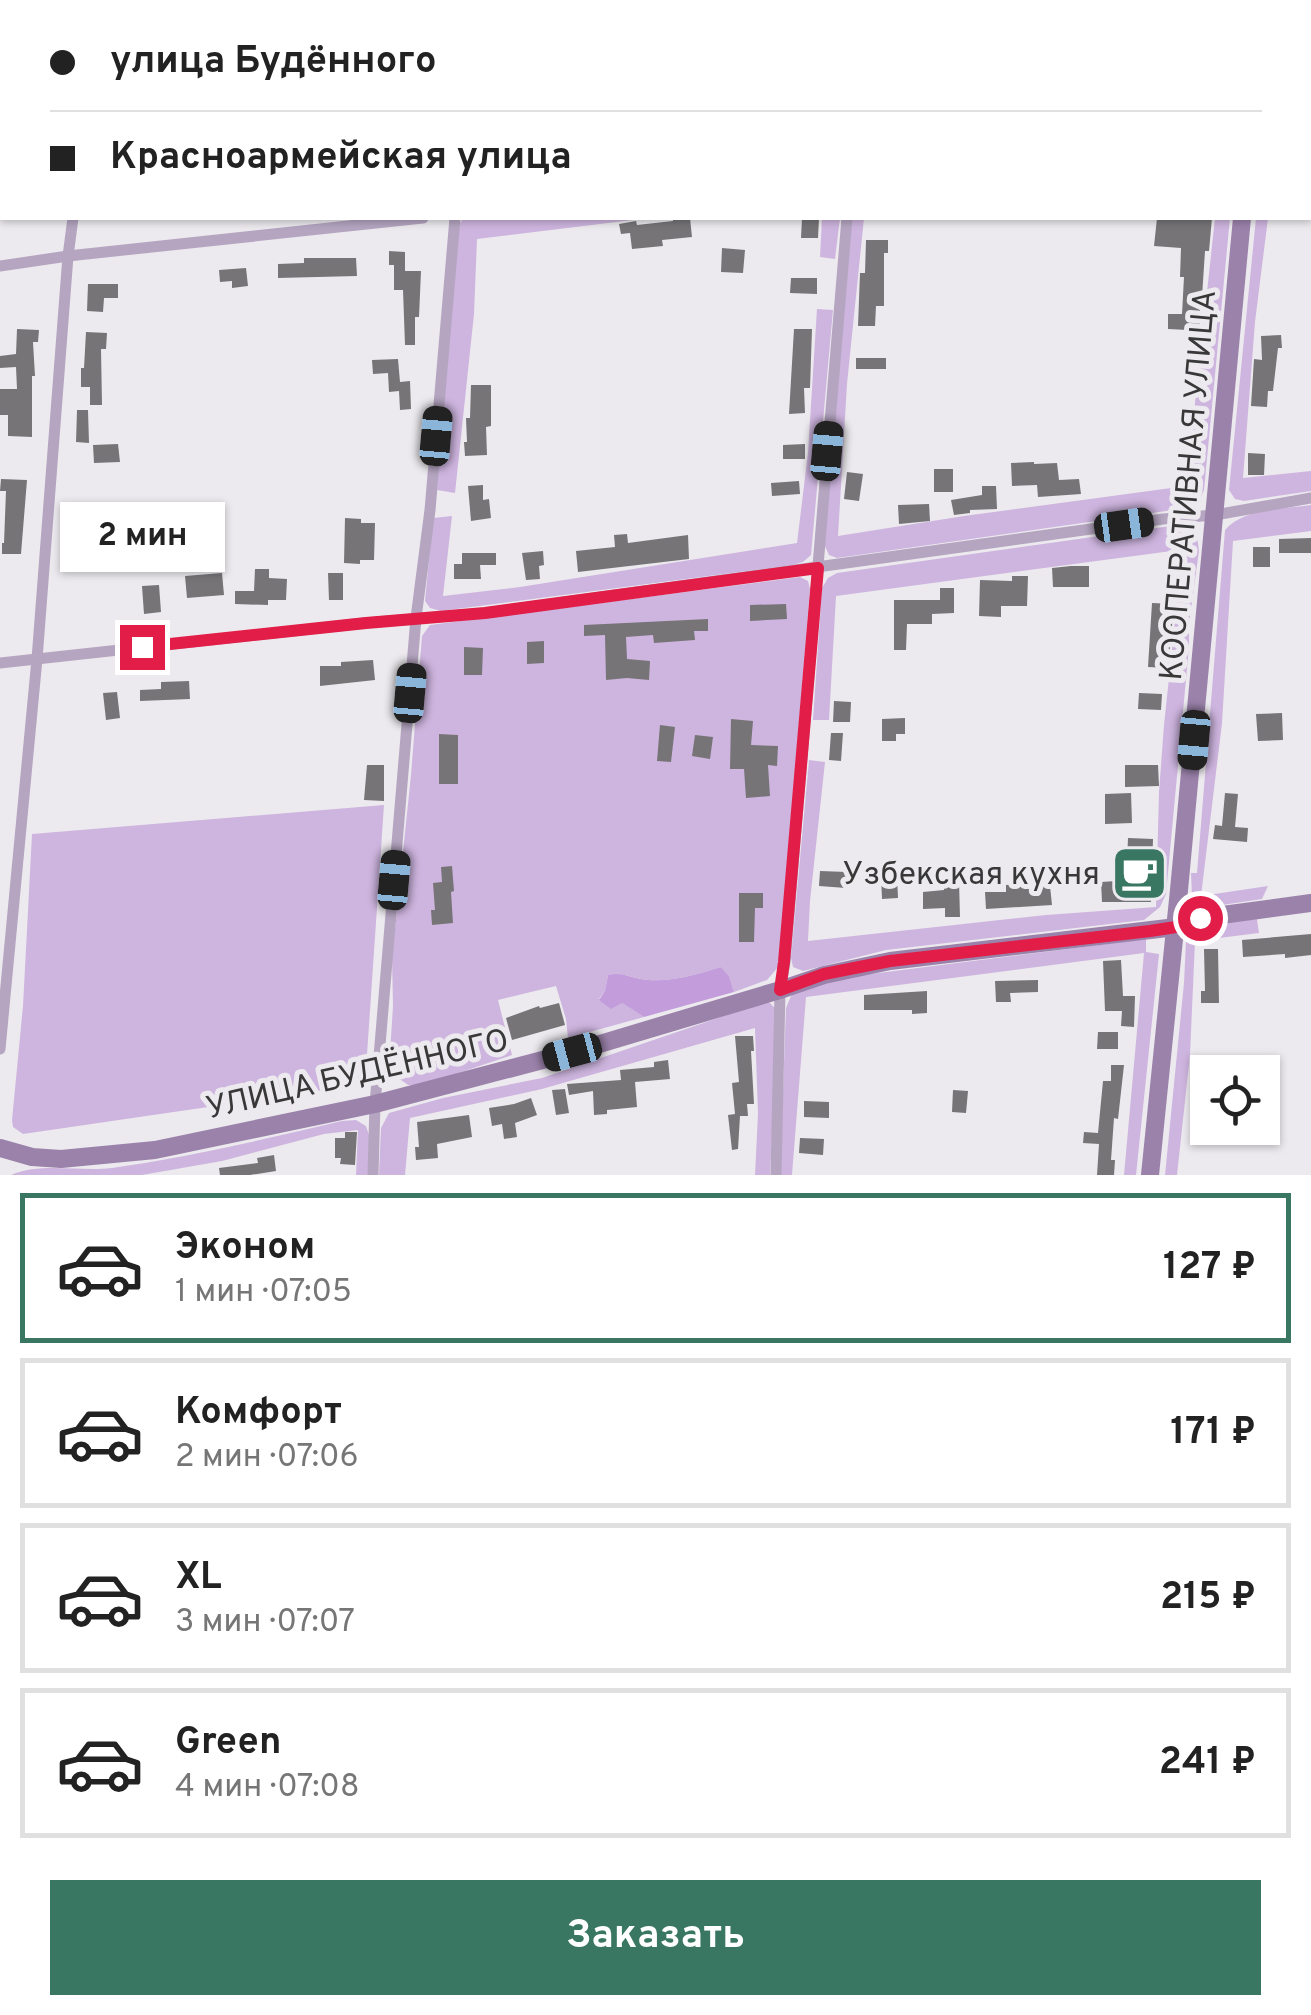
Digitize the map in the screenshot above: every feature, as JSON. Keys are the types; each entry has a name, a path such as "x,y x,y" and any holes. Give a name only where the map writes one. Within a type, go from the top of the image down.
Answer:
{"street":[{"path":"0,1049 74,220"},
{"path":"0,266 404,220"},
{"path":"374,1175 375,1104 416,618 430,510 455,220"},
{"path":"776,1175 780,990 847,220"},
{"name":"КООПЕРАТИВНАЯ УЛИЦА","path":"1150,1175 1242,220"},
{"path":"0,663 485,613 1163,519 1215,516 1311,498"},
{"name":"УЛИЦА БУДЁННОГО","path":"2,1154 61,1160 155,1150 375,1104 572,1052 824,974 890,961 1176,927 1200,918 1311,903"}],"shaded area":[{"path":"633,220 477,239 474,314 455,493 437,490 460,223"},
{"path":"822,220 840,220 835,259 820,257"},
{"path":"852,220 864,220 847,384 838,536 1186,486 1215,220 1230,220 1204,490 1194,507 837,558 829,555 824,544"},
{"path":"1256,220 1268,220 1243,478 1311,471 1311,491 1244,501 1235,499 1229,490"},
{"path":"817,309 833,310 811,555 803,562 441,611 430,608 425,601 433,518 452,516 443,596 797,543 808,453"},
{"path":"1311,505 1311,531 1233,541 1222,723 1201,896 1268,886 1262,899 1200,905 1192,897 1191,873 1197,873 1225,530 1253,513"},
{"path":"1178,525 1190,527 1197,536 1199,551 1189,623 1166,894 1160,907 1144,920 886,950 803,971 793,967 809,760 825,762 808,941 1156,907 1159,792 1179,550 836,596 829,720 813,720 822,588 837,573"},
{"path":"800,577 808,581 810,589 779,966 767,980 734,992 721,967 667,980 608,975 599,999 622,1003 644,1017 568,1038 556,986 498,1000 512,1055 423,1085 408,1085 394,1075 390,1053 392,958 422,636 430,625"},
{"path":"384,805 365,1084 23,1134 13,1127 32,834"},
{"path":"1257,919 1259,933 1195,941 1190,1055 1177,1175 1165,1175 1186,941 1196,930"},
{"path":"1146,939 1146,952 1159,954 1136,1175 1124,1175 1144,953 806,997 792,1175 780,1175 786,1008 797,990 847,977"},
{"path":"721,967 734,992 644,1017 622,1003 611,1009 599,1000 608,975 667,980"},
{"path":"768,1001 775,1008 770,1175 755,1175 755,1028 542,1089 410,1118 405,1175 379,1175 381,1128 389,1113 542,1078"},
{"path":"356,1120 366,1126 370,1138 370,1175 356,1175 358,1130 324,1134 222,1161 142,1175 11,1175 35,1169 100,1169 141,1164"}],"building":[{"path":"690,220 692,237 662,240 663,246 632,249 630,233 621,234 619,224 636,221 637,225"},
{"path":"802,220 819,220 818,238 801,238"},
{"path":"1157,220 1212,220 1200,297 1200,349 1188,348 1188,330 1168,329 1168,314 1182,314 1181,248 1154,246"},
{"path":"866,240 888,240 888,253 884,253 884,306 876,306 875,326 858,326"},
{"path":"722,248 745,250 743,273 721,272"},
{"path":"389,251 405,252 405,271 421,271 415,345 405,345 403,290 394,290 394,265 389,265"},
{"path":"304,258 356,258 357,276 278,278 278,264 304,263"},
{"path":"246,268 248,286 232,288 232,281 220,282 219,270"},
{"path":"791,278 817,278 817,294 790,293"},
{"path":"88,284 118,284 118,298 104,298 103,312 87,311"},
{"path":"17,329 39,330 38,342 33,342 32,437 8,436 8,415 0,415 0,389 17,389 16,367 0,368 0,356 16,354"},
{"path":"794,329 812,329 810,388 804,388 805,413 789,414"},
{"path":"86,332 107,333 106,349 101,349 102,405 90,405 90,387 81,387"},
{"path":"1281,335 1282,348 1278,348 1267,407 1251,406 1254,359 1262,360 1261,336"},
{"path":"856,358 886,358 886,369 856,369"},
{"path":"398,359 400,382 410,381 411,409 400,410 399,391 389,392 388,373 373,374 372,360"},
{"path":"471,385 491,385 487,455 465,456"},
{"path":"77,410 88,410 89,443 76,442"},
{"path":"118,444 120,462 94,463 93,445"},
{"path":"805,444 805,459 783,459 783,445"},
{"path":"1248,453 1265,454 1264,475 1248,475"},
{"path":"1011,463 1057,463 1059,480 1079,479 1081,494 1038,497 1037,485 1012,486"},
{"path":"934,469 953,469 953,492 934,492"},
{"path":"847,472 863,474 859,501 844,499"},
{"path":"1,479 27,480 21,554 2,554 6,491 0,491"},
{"path":"799,481 800,494 772,496 771,483"},
{"path":"483,485 483,500 489,499 491,518 471,521 468,486"},
{"path":"982,486 996,486 997,509 954,515 951,500 982,495"},
{"path":"929,504 930,521 899,524 898,505"},
{"path":"345,518 375,523 374,560 344,563"},
{"path":"627,534 628,543 688,535 689,559 578,572 576,551 615,547 614,535"},
{"path":"1311,538 1311,553 1279,553 1279,539"},
{"path":"1253,547 1270,547 1270,567 1253,567"},
{"path":"543,551 540,579 526,580 522,553"},
{"path":"462,553 496,553 496,565 480,565 481,579 454,579 454,564 462,564"},
{"path":"1089,566 1089,587 1053,587 1052,568"},
{"path":"255,569 269,569 269,578 287,579 286,600 268,600 268,605 235,604 235,591 254,591"},
{"path":"222,573 224,595 187,598 185,576"},
{"path":"328,573 343,573 343,600 329,600"},
{"path":"1012,576 1028,576 1027,606 1001,606 1001,617 979,616 980,580 1012,581"},
{"path":"159,585 161,612 144,614 142,586"},
{"path":"940,588 954,588 954,613 932,614 932,624 907,624 906,650 894,650 894,600 940,600"},
{"path":"1152,603 1174,604 1168,668 1148,667"},
{"path":"786,604 787,619 750,621 750,605"},
{"path":"708,619 708,631 694,631 695,640 654,643 653,635 626,637 627,659 650,661 649,680 606,680 605,635 584,636 584,625"},
{"path":"544,641 544,663 527,664 527,642"},
{"path":"464,647 483,648 482,675 464,675"},
{"path":"373,660 375,680 320,686 320,666"},
{"path":"189,681 190,699 140,701 140,690 161,689 161,682"},
{"path":"117,692 120,718 106,720 103,693"},
{"path":"1139,693 1162,694 1161,710 1138,709"},
{"path":"834,701 851,702 850,722 833,722"},
{"path":"1282,713 1283,740 1258,741 1256,714"},
{"path":"905,718 905,734 896,734 896,741 882,741 882,719"},
{"path":"731,719 753,721 751,745 778,746 777,766 768,765 770,796 746,798 744,769 730,769"},
{"path":"660,725 675,727 671,762 657,761"},
{"path":"831,733 843,733 841,761 829,760"},
{"path":"439,734 458,735 458,784 439,784"},
{"path":"695,735 713,737 710,759 692,756"},
{"path":"367,765 384,765 384,801 364,800"},
{"path":"1125,765 1158,765 1159,786 1125,787"},
{"path":"1131,793 1132,823 1105,824 1105,794"},
{"path":"1225,793 1238,794 1235,827 1248,828 1247,842 1213,839 1215,825 1222,826"},
{"path":"1128,838 1153,839 1151,902 1102,902 1101,882 1116,881 1117,861 1127,861"},
{"path":"452,866 453,923 432,925 433,883 442,882 441,867"},
{"path":"820,871 847,872 846,888 819,886"},
{"path":"897,875 898,898 882,899 881,876"},
{"path":"944,881 959,881 960,917 945,917 945,908 923,909 923,892 944,890"},
{"path":"1006,885 1050,886 1052,905 986,909 985,892 1006,892"},
{"path":"739,893 763,893 763,908 755,908 754,942 739,942"},
{"path":"1311,934 1311,955 1243,957 1242,940"},
{"path":"1204,949 1218,949 1219,1003 1201,1003 1201,991 1205,991"},
{"path":"1121,960 1123,996 1135,996 1134,1027 1121,1026 1122,1011 1105,1011 1103,961"},
{"path":"1038,980 1038,992 1010,993 1011,1002 996,1002 995,981"},
{"path":"927,991 927,1013 864,1010 864,995"},
{"path":"559,1003 565,1025 512,1040 506,1018"},
{"path":"1098,1032 1118,1032 1118,1049 1097,1049"},
{"path":"735,1036 753,1036 754,1104 747,1104 748,1116 740,1116 738,1149 732,1150 728,1115 735,1114 732,1083 739,1082"},
{"path":"668,1060 670,1079 635,1082 637,1107 594,1115 593,1091 569,1095 567,1084 621,1080 620,1070 654,1067 654,1062"},
{"path":"1111,1065 1124,1065 1118,1119 1114,1118 1114,1175 1097,1175 1099,1144 1083,1143 1084,1132 1098,1133 1103,1081 1111,1081"},
{"path":"565,1089 569,1113 556,1115 552,1090"},
{"path":"953,1090 968,1091 966,1113 952,1112"},
{"path":"531,1098 537,1115 515,1123 517,1137 504,1139 502,1124 492,1126 489,1108"},
{"path":"804,1101 829,1102 829,1118 804,1117"},
{"path":"469,1115 472,1137 437,1144 438,1158 416,1160 417,1122"},
{"path":"345,1132 357,1132 355,1165 340,1164 341,1158 335,1158 335,1138 345,1138"},
{"path":"800,1138 824,1139 823,1155 799,1153"},
{"path":"274,1155 276,1171 220,1175 219,1168 258,1163 257,1158"}],"place":[{"name":"Узбекская кухня","path":"1139,873"}],"route":[{"path":"142,647 485,613 818,568 780,990 824,974 890,961 1150,931 1200,918"}]}
